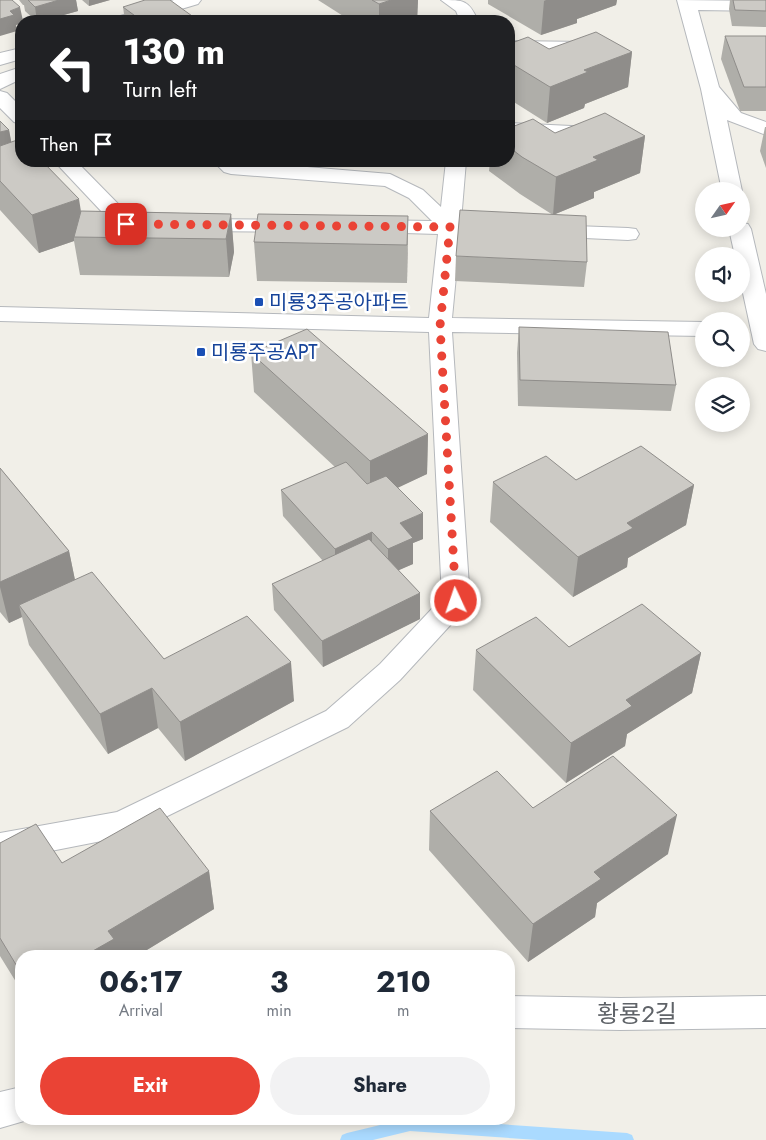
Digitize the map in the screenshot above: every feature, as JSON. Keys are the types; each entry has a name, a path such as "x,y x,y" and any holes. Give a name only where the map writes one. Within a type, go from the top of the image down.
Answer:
{"street":[{"path":"137,15 166,3 192,0"},
{"path":"450,0 464,8 467,15"},
{"path":"730,182 710,89 687,2 766,6"},
{"path":"515,46 588,48"},
{"path":"0,59 15,55"},
{"path":"0,83 3,79 15,75"},
{"path":"710,89 734,116 766,129"},
{"path":"0,97 15,112"},
{"path":"515,129 592,133"},
{"path":"70,167 126,224 313,226"},
{"path":"230,167 390,180 416,194 450,227"},
{"path":"0,847 122,824 337,718 390,672 456,601 440,326 455,167"},
{"path":"352,226 489,229"},
{"path":"529,230 628,234"},
{"path":"742,238 759,334"},
{"path":"0,314 440,326 695,329"},
{"name":"황룡2길","path":"515,1012 620,1014 766,1012"},
{"path":"0,1110 15,1106"}],"building":[{"path":"0,0 12,0 20,7 10,11 14,15 0,19"},
{"path":"28,0 59,0 35,7"},
{"path":"145,0 170,0 191,15 134,15 123,7"},
{"path":"372,0 391,0 379,4"},
{"path":"733,0 766,0 766,11 735,10"},
{"path":"596,32 632,52 584,70 588,72 550,87 515,66 515,42 528,37 549,49"},
{"path":"725,36 766,36 766,87 744,87"},
{"path":"605,113 645,136 593,157 598,160 556,177 515,152 515,126 533,119 555,133"},
{"path":"0,121 9,130 0,132"},
{"path":"15,141 15,167 48,167 79,199 32,215 0,181 0,146"},
{"path":"460,210 586,216 587,262 456,256"},
{"path":"81,211 231,214 226,239 74,237"},
{"path":"258,214 408,216 407,245 254,242"},
{"path":"519,327 668,332 676,385 520,380"},
{"path":"307,329 428,434 370,461 251,353"},
{"path":"641,446 694,485 627,523 633,528 578,557 493,482 546,456 576,480"},
{"path":"346,462 367,484 386,476 423,513 400,523 413,538 388,549 372,532 335,549 281,490"},
{"path":"0,468 69,551 0,582"},
{"path":"369,539 420,593 322,641 272,584"},
{"path":"92,572 164,659 247,616 291,662 180,722 152,688 100,714 19,605"},
{"path":"642,604 701,653 626,700 632,706 571,743 476,650 536,617 569,647"},
{"path":"613,756 677,815 594,872 601,879 533,924 430,811 497,771 533,808"},
{"path":"160,808 209,871 108,931 114,939 95,950 15,950 15,963 0,938 0,843 36,824 62,863"}],"waterway":[{"path":"347,1140 406,1125"},
{"path":"424,1125 627,1140"}],"place":[{"name":"미룡3주공아파트","path":"259,302"},
{"name":"미룡주공APT","path":"201,352"}],"route":[{"path":"126,224 450,227 440,326 456,601"}]}
